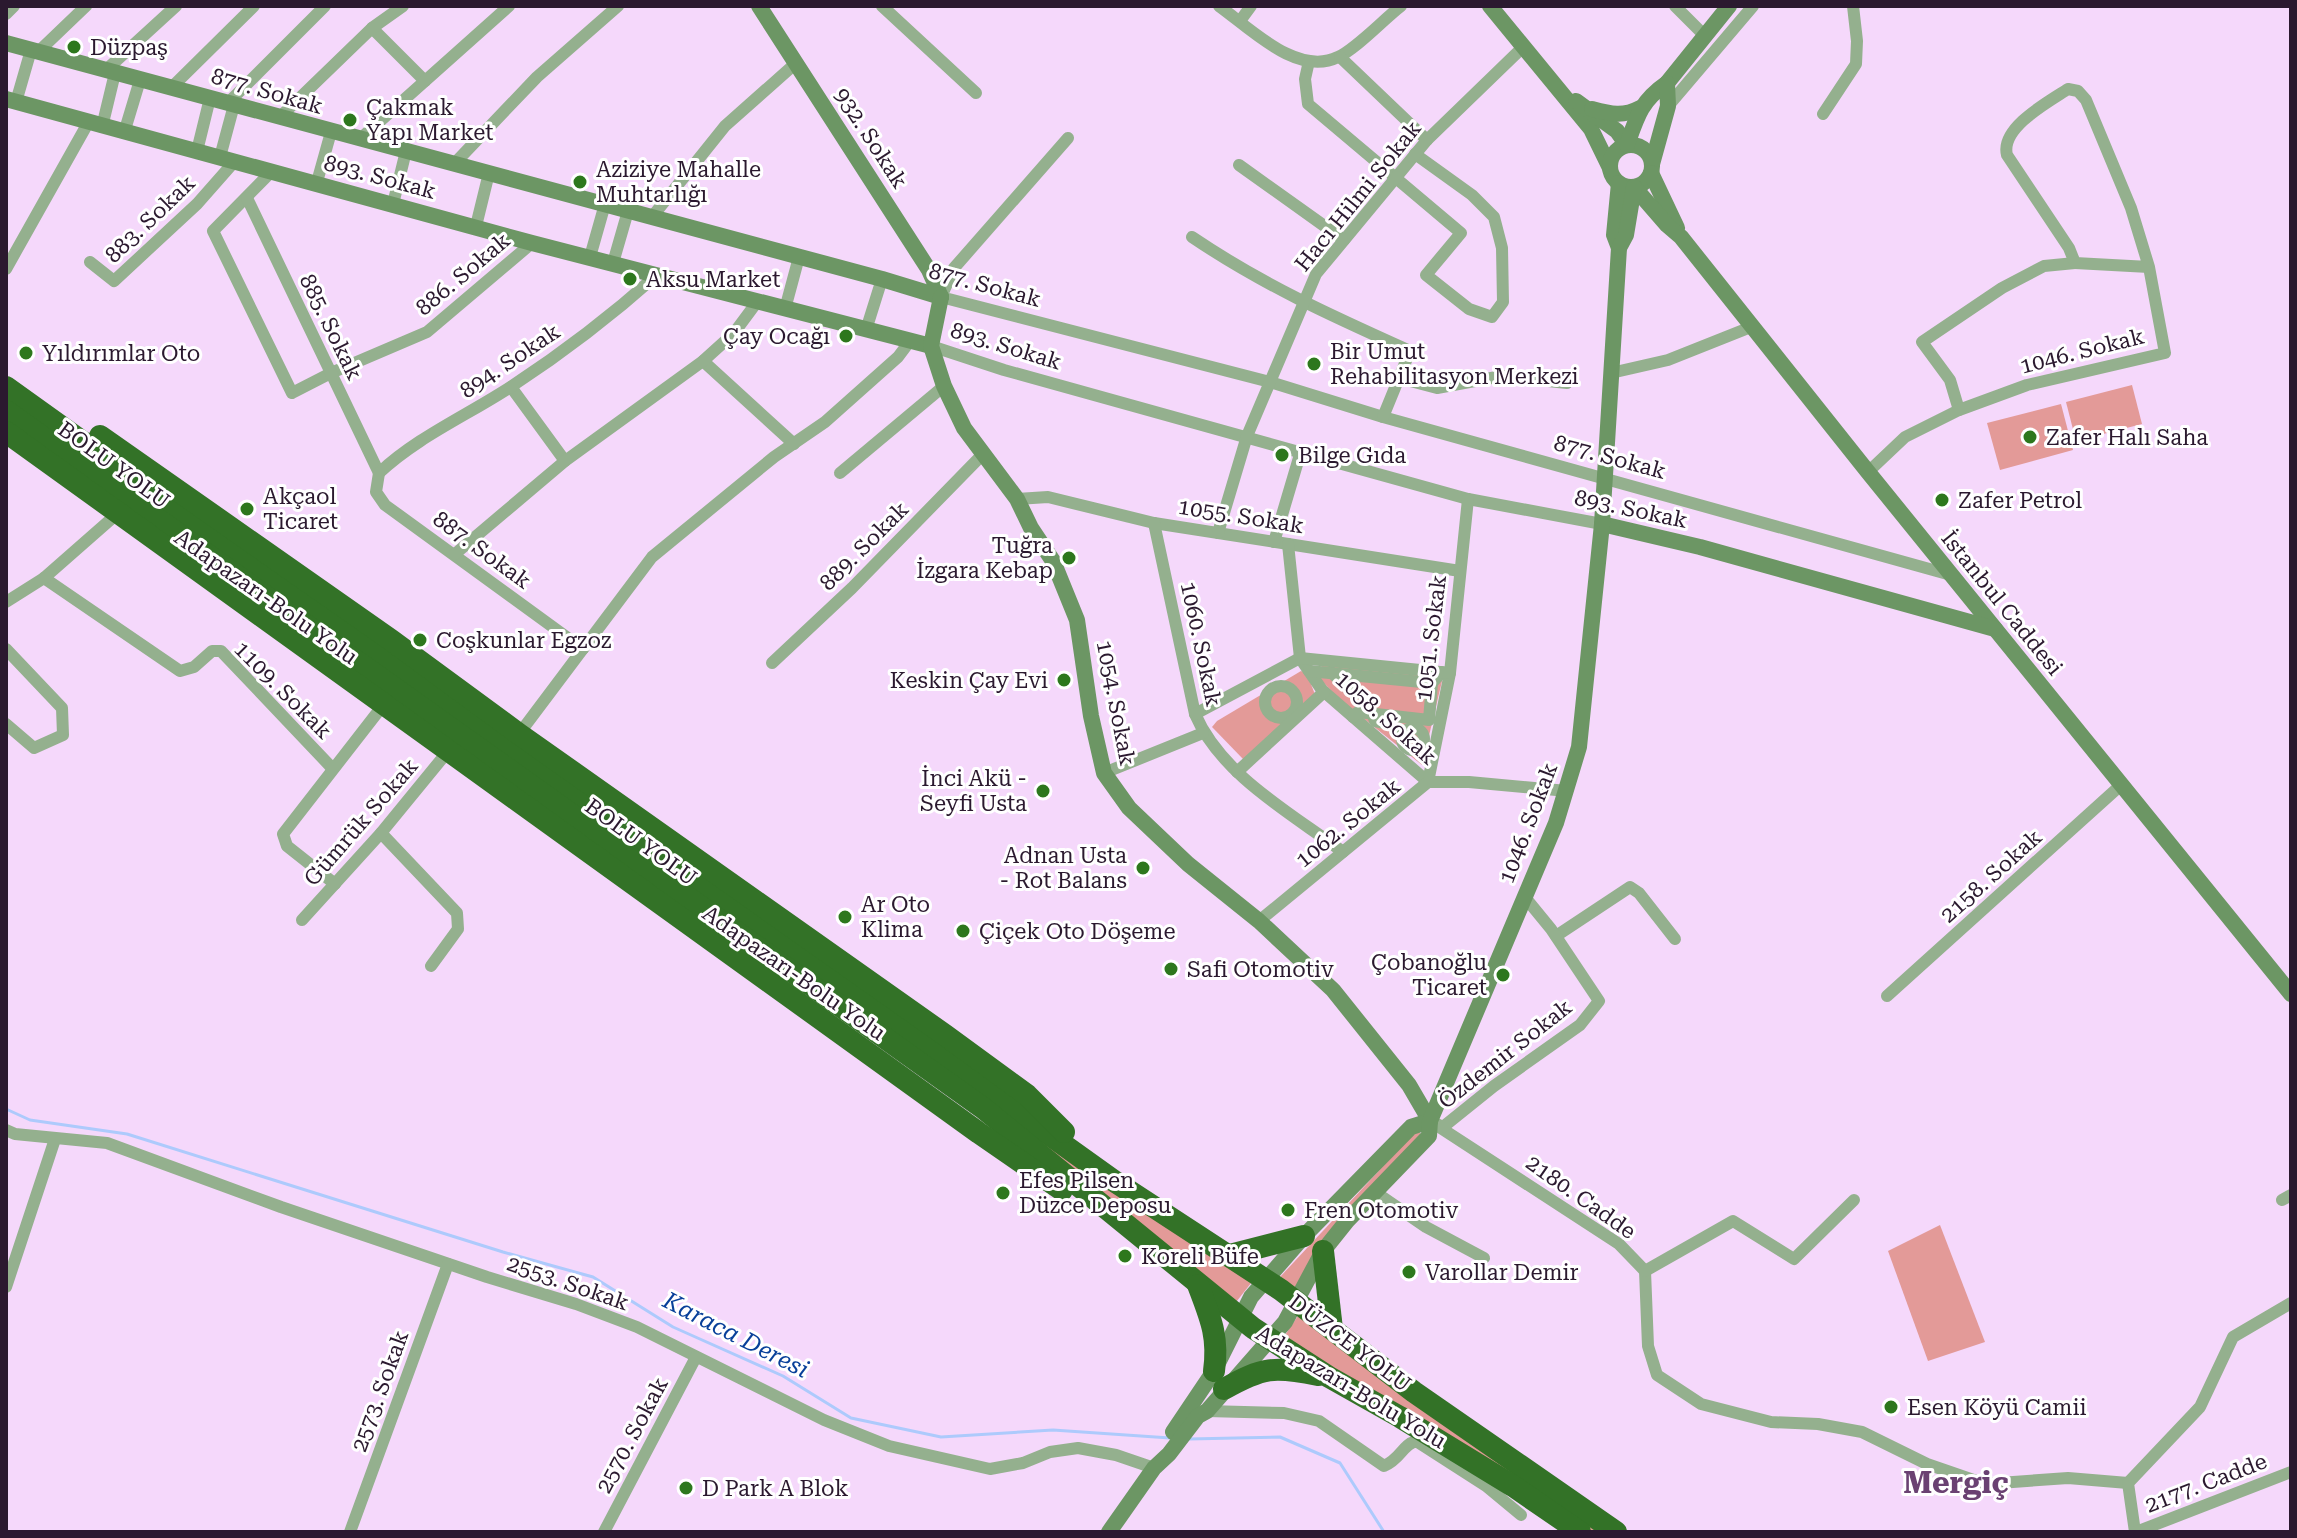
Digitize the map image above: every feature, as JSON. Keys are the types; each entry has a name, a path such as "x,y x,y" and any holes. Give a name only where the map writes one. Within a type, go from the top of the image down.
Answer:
{"highway":[{"path":"6,371 391,640 1027,1095 1114,1181"},
{"name":"BOLU YOLU","path":"6,387 1114,1181 1281,1291"},
{"name":"Adapazarı-Bolu Yolu","path":"6,411 983,1108 1197,1284 1270,1339 1500,1478 1580,1532"},
{"path":"6,432 979,1133 1091,1209 1148,1243"},
{"path":"1230,1255 1304,1236"},
{"path":"1323,1251 1332,1329"},
{"path":"1197,1284 1214,1326 1219,1380 1285,1369 1329,1377"},
{"name":"DÜZCE YOLU","path":"1281,1291 1414,1392 1616,1532"}],"street":[{"path":"6,14 14,6"},
{"path":"11,101 35,51 86,6"},
{"path":"6,269 95,125 110,72 176,6"},
{"path":"171,88 254,6"},
{"path":"227,160 231,104 325,6"},
{"path":"280,117 372,28 403,6"},
{"path":"360,139 509,6"},
{"path":"455,163 537,77 618,6"},
{"name":"932. Sokak","path":"759,6 929,270 941,297"},
{"path":"882,6 976,93"},
{"path":"1219,6 1286,54 1320,62 1340,57 1394,8"},
{"path":"1240,21 1251,6"},
{"path":"1490,6 1562,91 1591,129 1610,168 1627,185 1645,182 1652,168 1668,106 1667,83"},
{"path":"1675,6 1704,35"},
{"path":"1584,106 1612,115 1627,115 1640,108 1667,83 1729,6"},
{"path":"1668,106 1753,6"},
{"path":"1823,114 1856,64 1853,6"},
{"path":"372,28 425,81"},
{"name":"877. Sokak","path":"6,43 941,297 1270,382 1383,417 1951,575"},
{"name":"Hacı Hilmi Sokak","path":"1218,533 1247,436 1316,274 1427,140 1523,47"},
{"path":"1340,57 1427,140"},
{"path":"1309,61 1305,79 1308,104 1461,233 1426,275 1469,309 1492,317 1503,302 1502,248 1494,217 1472,195 1415,154"},
{"path":"652,217 725,126 796,63"},
{"path":"124,133 140,80"},
{"path":"1959,410 1950,380 1922,342 2002,288 2044,266 2075,263 2149,267 2131,208 2084,97 2068,89 2008,134 2005,147 2007,155 2069,248 2075,263"},
{"path":"1562,91 1617,131 1627,145"},
{"path":"197,151 210,98"},
{"name":"893. Sokak","path":"11,101 532,243 931,346 1004,370 1468,499 1602,524 1700,547 1995,629"},
{"path":"1627,145 1640,108"},
{"path":"317,182 331,132"},
{"path":"931,346 941,297 954,268 1068,138"},
{"path":"1610,168 1615,152 1627,145 1641,147 1651,157 1652,168"},
{"path":"393,204 406,151"},
{"name":"883. Sokak","path":"90,262 114,281 197,204 227,160"},
{"path":"1239,165 1344,240"},
{"name":"İstanbul Caddesi","path":"1652,168 1681,237"},
{"path":"247,198 271,172"},
{"path":"476,226 489,173"},
{"name":"1046. Sokak","path":"1281,1291 1323,1251 1429,1136 1430,1121 1567,791 1579,747 1602,524 1619,248 1626,235 1627,185"},
{"name":"İstanbul Caddesi","path":"1627,185 1681,237 2291,994"},
{"name":"886. Sokak","path":"247,198 213,231 292,393 427,332 532,243"},
{"name":"885. Sokak","path":"247,198 379,473"},
{"path":"590,257 605,204"},
{"path":"613,263 628,211"},
{"path":"1192,237 1240,269 1302,303 1410,351 1383,417"},
{"path":"785,309 799,257"},
{"name":"1046. Sokak","path":"1868,472 1905,437 1959,410 2027,385 2165,353 2149,267"},
{"name":"894. Sokak","path":"379,473 396,457 511,387 606,320 658,274"},
{"path":"866,330 882,279"},
{"path":"455,554 565,461 703,361 734,333 757,302"},
{"path":"1611,373 1668,360 1751,327"},
{"path":"519,734 652,557 774,457 825,422 877,376 910,341"},
{"name":"1054. Sokak","path":"931,346 944,386 964,428 1017,499 1031,528 1053,561 1077,620 1091,716 1104,773 1129,808 1188,864 1259,921 1333,990 1409,1085 1430,1121"},
{"path":"703,361 794,444"},
{"path":"1399,378 1437,388 1502,376 1567,383"},
{"path":"840,473 944,386"},
{"path":"511,387 565,461"},
{"path":"1274,542 1301,451"},
{"name":"889. Sokak","path":"772,663 852,588 983,454"},
{"name":"887. Sokak","path":"379,473 376,492 385,505 583,649"},
{"name":"1055. Sokak","path":"1017,499 1048,497 1154,523 1460,571"},
{"name":"1051. Sokak","path":"1428,782 1446,673 1468,499"},
{"path":"8,596 44,578 118,513"},
{"name":"1060. Sokak","path":"1154,523 1195,714 1203,733 1237,772 1343,852"},
{"name":"1058. Sokak","path":"1288,544 1300,658 1324,692 1355,714 1428,782"},
{"name":"1109. Sokak","path":"44,578 180,671 194,667 212,651 221,651 332,768"},
{"path":"6,649 62,708 63,735 34,748 6,724"},
{"path":"1195,714 1268,682 1300,658 1446,673"},
{"path":"1309,671 1432,683 1446,673"},
{"path":"1331,672 1351,691 1359,693"},
{"path":"1361,675 1355,714 1372,713 1420,730 1424,736 1423,743 1411,750 1404,746 1410,727"},
{"path":"1268,682 1293,690 1298,700 1294,716"},
{"path":"1268,682 1267,711 1282,718 1294,716"},
{"path":"1372,713 1375,721 1410,727 1429,720 1432,683"},
{"path":"1237,772 1294,716 1324,692"},
{"path":"335,884 287,846 284,831 384,704"},
{"path":"1104,773 1203,733"},
{"path":"1416,749 1424,763 1431,767"},
{"name":"Gümrük Sokak","path":"302,920 381,833 449,750"},
{"name":"1062. Sokak","path":"1259,921 1428,782 1469,782 1567,791"},
{"name":"2158. Sokak","path":"1887,996 2121,785"},
{"path":"381,833 457,913 458,929 431,966"},
{"path":"1524,896 1556,936 1630,887 1639,893 1675,939"},
{"name":"Özdemir Sokak","path":"1430,1121 1443,1127 1494,1086 1580,1025 1599,1001 1556,936"},
{"path":"1196,1414 1219,1380 1270,1339 1285,1322 1281,1291 1304,1236 1411,1127 1430,1121"},
{"name":"2180. Cadde","path":"1430,1121 1619,1244 1645,1271 1648,1346 1657,1375 1701,1404 1771,1422 1818,1424 1862,1432 1927,1464 1985,1484 2068,1478 2128,1483"},
{"name":"2553. Sokak","path":"6,1130 15,1134 107,1143 281,1207 576,1304 637,1327 824,1420 889,1446 990,1469 1023,1463 1050,1452 1078,1448 1160,1459"},
{"path":"6,1287 55,1139"},
{"path":"1375,1192 1426,1227 1484,1258"},
{"path":"1645,1271 1733,1221 1794,1259 1854,1200"},
{"name":"2573. Sokak","path":"350,1532 448,1264"},
{"path":"1109,1532 1219,1380 1240,1317 1251,1297 1281,1291"},
{"path":"2136,1532 2128,1483 2200,1407 2233,1337 2291,1303"},
{"name":"2570. Sokak","path":"604,1532 696,1357"},
{"path":"1196,1414 1284,1413 1319,1421 1384,1466 1396,1461 1408,1443 1416,1441 1486,1486 1521,1515"},
{"name":"2177. Cadde","path":"2136,1532 2291,1472"}],"shaded area":[{"path":"2132,385 2142,424 2076,441 2066,402"},
{"name":"Zafer Halı Saha","path":"2061,404 2073,450 2000,470 1987,423"},
{"path":"1322,663 1443,677 1422,765 1339,699 1320,679"},
{"path":"1301,671 1307,674 1316,697 1244,760 1212,727 1217,721"},
{"path":"1020,1125 1255,1278 1233,1306"},
{"path":"1417,1130 1421,1134 1294,1289 1280,1277"},
{"path":"1940,1225 1985,1342 1928,1361 1888,1251"},
{"path":"1300,1313 1604,1532 1592,1532 1506,1474 1281,1341"}],"waterway":[{"name":"Karaca Deresi","path":"6,1109 30,1120 127,1134 503,1252 593,1277 673,1327 783,1376 851,1418 941,1437 1053,1430 1170,1438"},
{"name":"Karaca Deresi","path":"1189,1439 1280,1437 1340,1463 1384,1532"}],"place":[{"name":"Düzpaş","path":"74,47"},
{"name":"Çakmak Yapı Market","path":"350,120"},
{"name":"Aziziye Mahalle Muhtarlığı","path":"580,182"},
{"name":"Aksu Market","path":"630,279"},
{"name":"Çay Ocağı","path":"846,336"},
{"name":"Yıldırımlar Oto","path":"26,353"},
{"name":"Bir Umut Rehabilitasyon Merkezi","path":"1314,364"},
{"name":"Zafer Halı Saha","path":"2030,437"},
{"name":"Bilge Gıda","path":"1282,455"},
{"name":"Zafer Petrol","path":"1942,500"},
{"name":"Akçaol Ticaret","path":"247,509"},
{"name":"Tuğra İzgara Kebap","path":"1069,558"},
{"name":"Coşkunlar Egzoz","path":"420,640"},
{"name":"Keskin Çay Evi","path":"1064,680"},
{"name":"İnci Akü - Seyfi Usta","path":"1043,791"},
{"name":"Adnan Usta - Rot Balans","path":"1143,868"},
{"name":"Ar Oto Klima","path":"845,917"},
{"name":"Çiçek Oto Döşeme","path":"963,931"},
{"name":"Safi Otomotiv","path":"1171,969"},
{"name":"Çobanoğlu Ticaret","path":"1503,975"},
{"name":"Efes Pilsen Düzce Deposu","path":"1003,1193"},
{"name":"Fren Otomotiv","path":"1288,1210"},
{"name":"Koreli Büfe","path":"1125,1256"},
{"name":"Varollar Demir","path":"1409,1272"},
{"name":"Esen Köyü Camii","path":"1891,1407"},
{"name":"D Park A Blok","path":"686,1488"}],"district":[{"name":"Mergiç","path":"1956,1482"}]}
